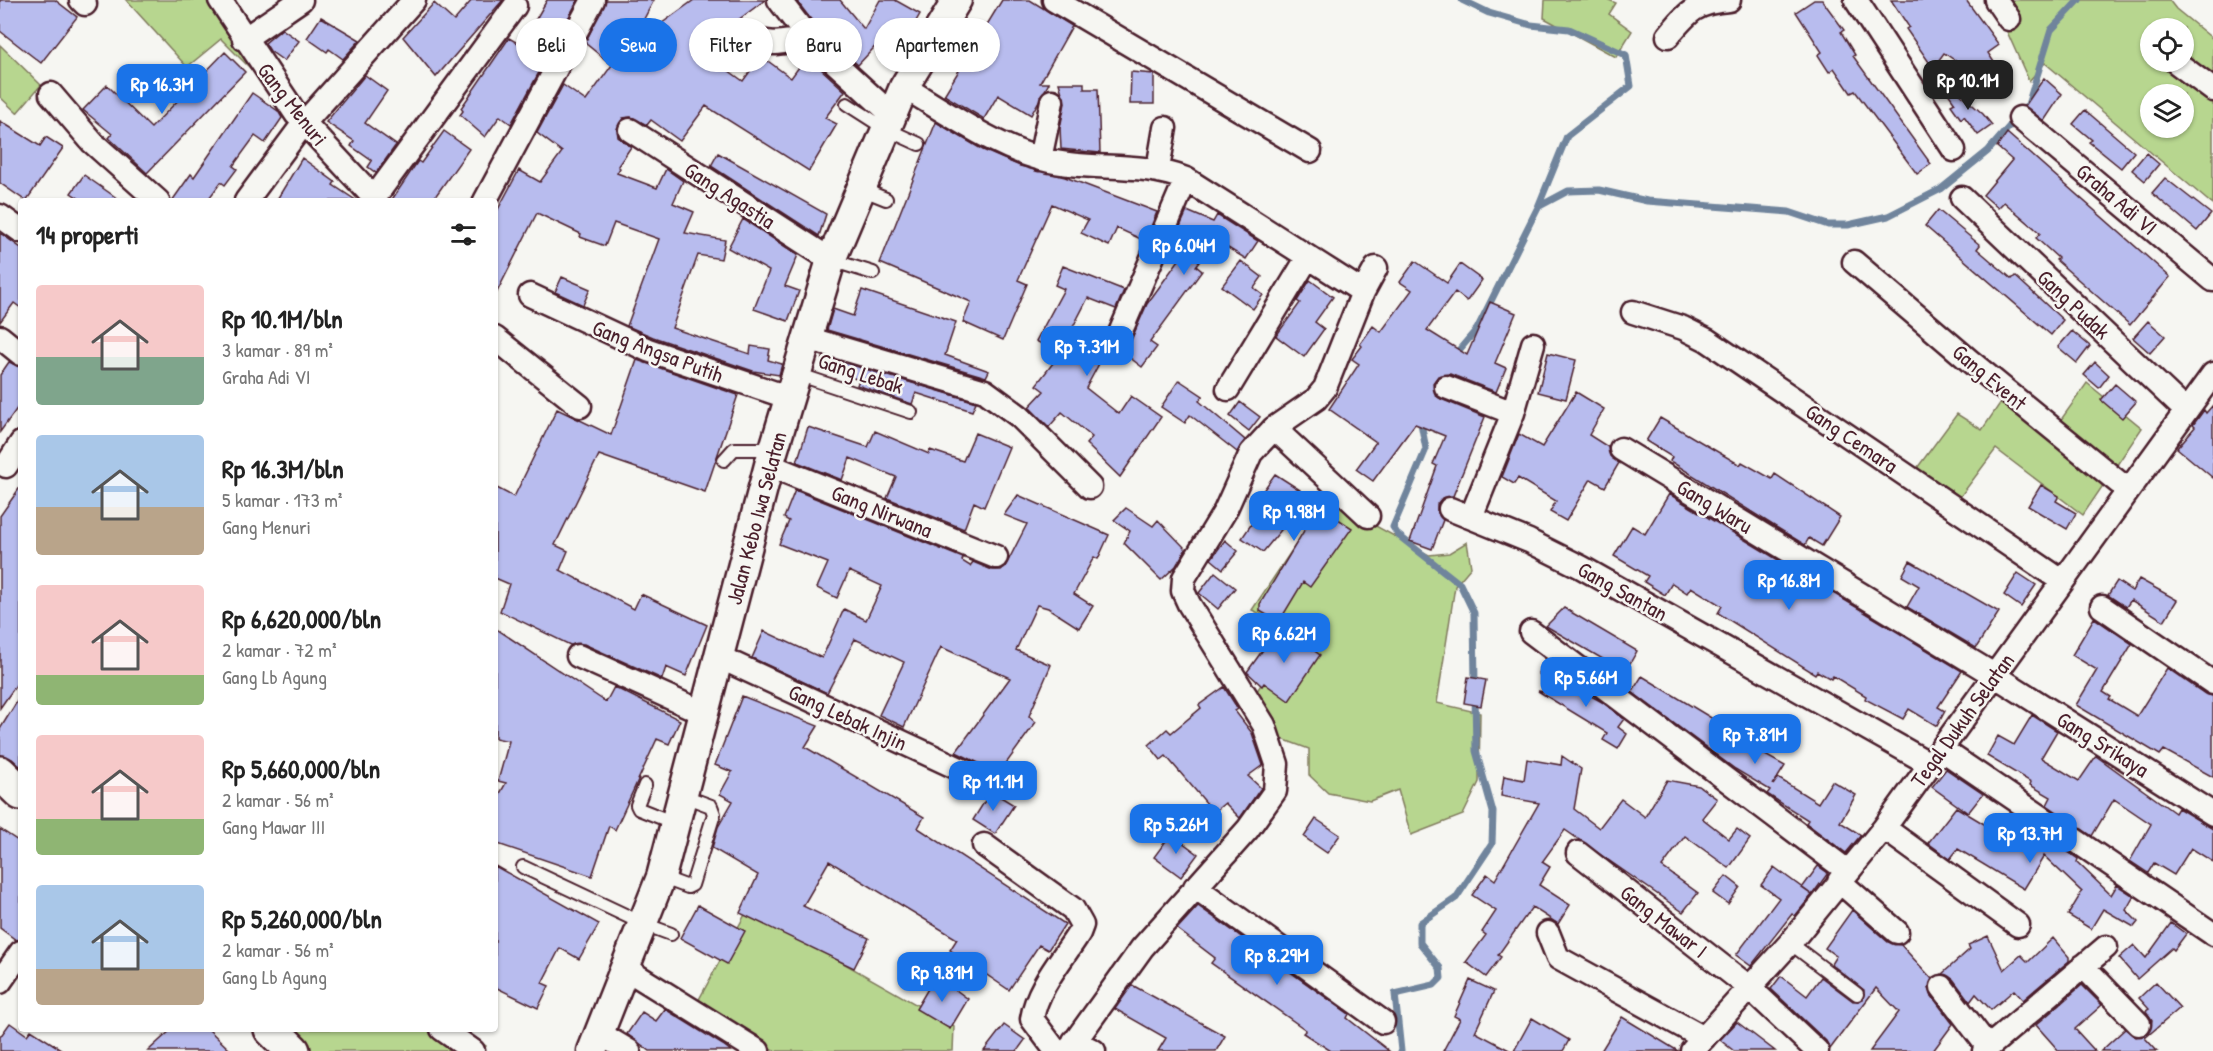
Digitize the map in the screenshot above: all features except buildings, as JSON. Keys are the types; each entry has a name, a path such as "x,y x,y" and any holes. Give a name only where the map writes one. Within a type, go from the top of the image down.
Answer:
{"main road":[{"path":"0,773 18,790"},
{"path":"274,1032 293,1051"}],"street":[{"name":"Gang Menuri","path":"220,0 244,39 304,123 374,198"},
{"path":"244,39 301,0"},
{"path":"248,198 304,123 414,0"},
{"path":"487,198 593,0"},
{"path":"779,0 793,18"},
{"name":"Jalan Kebo Iwa Selatan","path":"596,1042 661,877 772,457 831,260 874,194 889,122 904,87 957,0"},
{"path":"1054,0 1310,151"},
{"path":"1668,36 1690,11 1700,5 1729,0"},
{"path":"1856,0 1954,150"},
{"path":"376,198 514,6"},
{"path":"841,72 889,122"},
{"path":"2189,72 2213,90"},
{"path":"904,87 973,128 1040,159 1071,165 1158,169 1186,179 1363,292"},
{"path":"51,94 92,142 155,198"},
{"path":"1040,159 1052,101"},
{"name":"Graha Adi VI","path":"2020,118 2213,280"},
{"path":"1158,169 1165,128"},
{"name":"Gang Agastia","path":"630,130 831,260"},
{"path":"1114,346 1186,179"},
{"name":"Gang Pudak","path":"1962,198 2186,411"},
{"path":"0,216 18,229"},
{"path":"1228,390 1308,257"},
{"name":"Gang Event","path":"1854,262 1971,362 2128,490"},
{"path":"984,845 1073,909 1082,925 1080,933 1038,995 1032,1019 1073,1048 1142,948 1248,829 1275,791 1276,757 1264,725 1183,591 1184,578 1225,511 1251,453 1274,428 1316,399 1325,388 1363,292 1376,268"},
{"name":"Gang Angsa Putih","path":"530,296 648,350 793,386"},
{"name":"Gang Cemara","path":"1633,312 1683,328 1707,340 2062,581"},
{"path":"0,337 18,352"},
{"path":"807,338 985,391 1019,416 1090,487"},
{"path":"498,340 580,405"},
{"name":"Gang Santan","path":"1533,344 1513,413 1461,513 1528,541 1618,586 1935,756 2213,934"},
{"name":"Tegal Dukuh Selatan","path":"1698,1044 1790,943 1843,875 1884,828 2213,374"},
{"path":"1446,387 1513,413"},
{"path":"1274,428 1368,516"},
{"path":"6,466 18,448"},
{"name":"Gang Waru","path":"1621,449 1994,675"},
{"name":"Gang Nirwana","path":"772,457 996,557"},
{"path":"2102,607 2213,683"},
{"path":"1531,632 1843,875 1897,932"},
{"path":"578,656 704,712"},
{"name":"Gang Lebak Injin","path":"718,657 977,777"},
{"name":"Gang Srikaya","path":"1994,675 2213,814"},
{"path":"1884,828 2018,925"},
{"name":"Gang Mawar I","path":"1578,853 1749,988 1817,1051"},
{"path":"1195,886 1383,1022"},
{"path":"1548,933 1558,958 1698,1044"},
{"path":"1942,987 1985,1049 2106,947"},
{"path":"0,982 18,956"},
{"path":"2083,966 2139,1024"},
{"path":"626,969 758,1051"},
{"path":"446,1032 473,1051"},
{"path":"596,1042 629,1051"}],"lane":[{"path":"848,104 889,122 920,144"},
{"path":"831,260 873,273"},
{"name":"Gang Lebak","path":"793,386 911,412"},
{"path":"724,460 734,449 772,457"},
{"path":"645,785 637,805 639,809 676,824"},
{"path":"661,877 688,887 692,885 714,814 711,806 684,796"},
{"path":"524,867 644,924 671,933"},
{"path":"1790,943 1857,994"}],"green space":[{"path":"126,0 220,0 277,95 221,39 187,67"},
{"path":"1545,0 1609,0 1616,3 1609,14 1632,31 1616,57 1544,18"},
{"path":"2007,0 2169,0 2187,18 2140,18 2140,72 2194,72 2194,24 2213,39 2213,205 2045,63 2029,81 1996,7"},
{"path":"0,45 41,85 17,113 0,97"},
{"path":"2087,383 2142,428 2083,515 1996,449 1951,509 1909,479 1957,414 1982,430 2007,393 2053,431"},
{"path":"1326,499 1429,555 1449,553 1467,542 1471,567 1455,586 1437,703 1480,713 1479,782 1463,815 1411,835 1398,790 1370,801 1328,793 1309,775 1309,749 1258,730 1247,706 1296,631 1252,610"},
{"path":"748,909 954,1026 953,1051 775,1051 696,1005"},
{"path":"265,1032 465,1032 486,1046 483,1051 285,1051"}],"waterway":[{"path":"1462,0 1489,13 1531,25 1569,29 1626,55 1631,86 1567,136 1538,207"},
{"path":"1454,356 1477,329 1538,207 1568,191 1599,190 1647,201 1789,212 1828,225 1848,225 1888,216 1941,189 1988,151 2028,105 2051,30 2079,0"},
{"path":"1420,418 1426,449 1393,527 1398,535 1460,584 1474,613 1475,685"},
{"path":"1401,1051 1395,994 1434,985 1441,978 1440,968 1420,943 1420,923 1456,898 1492,844 1493,812 1476,751 1475,696"}]}
